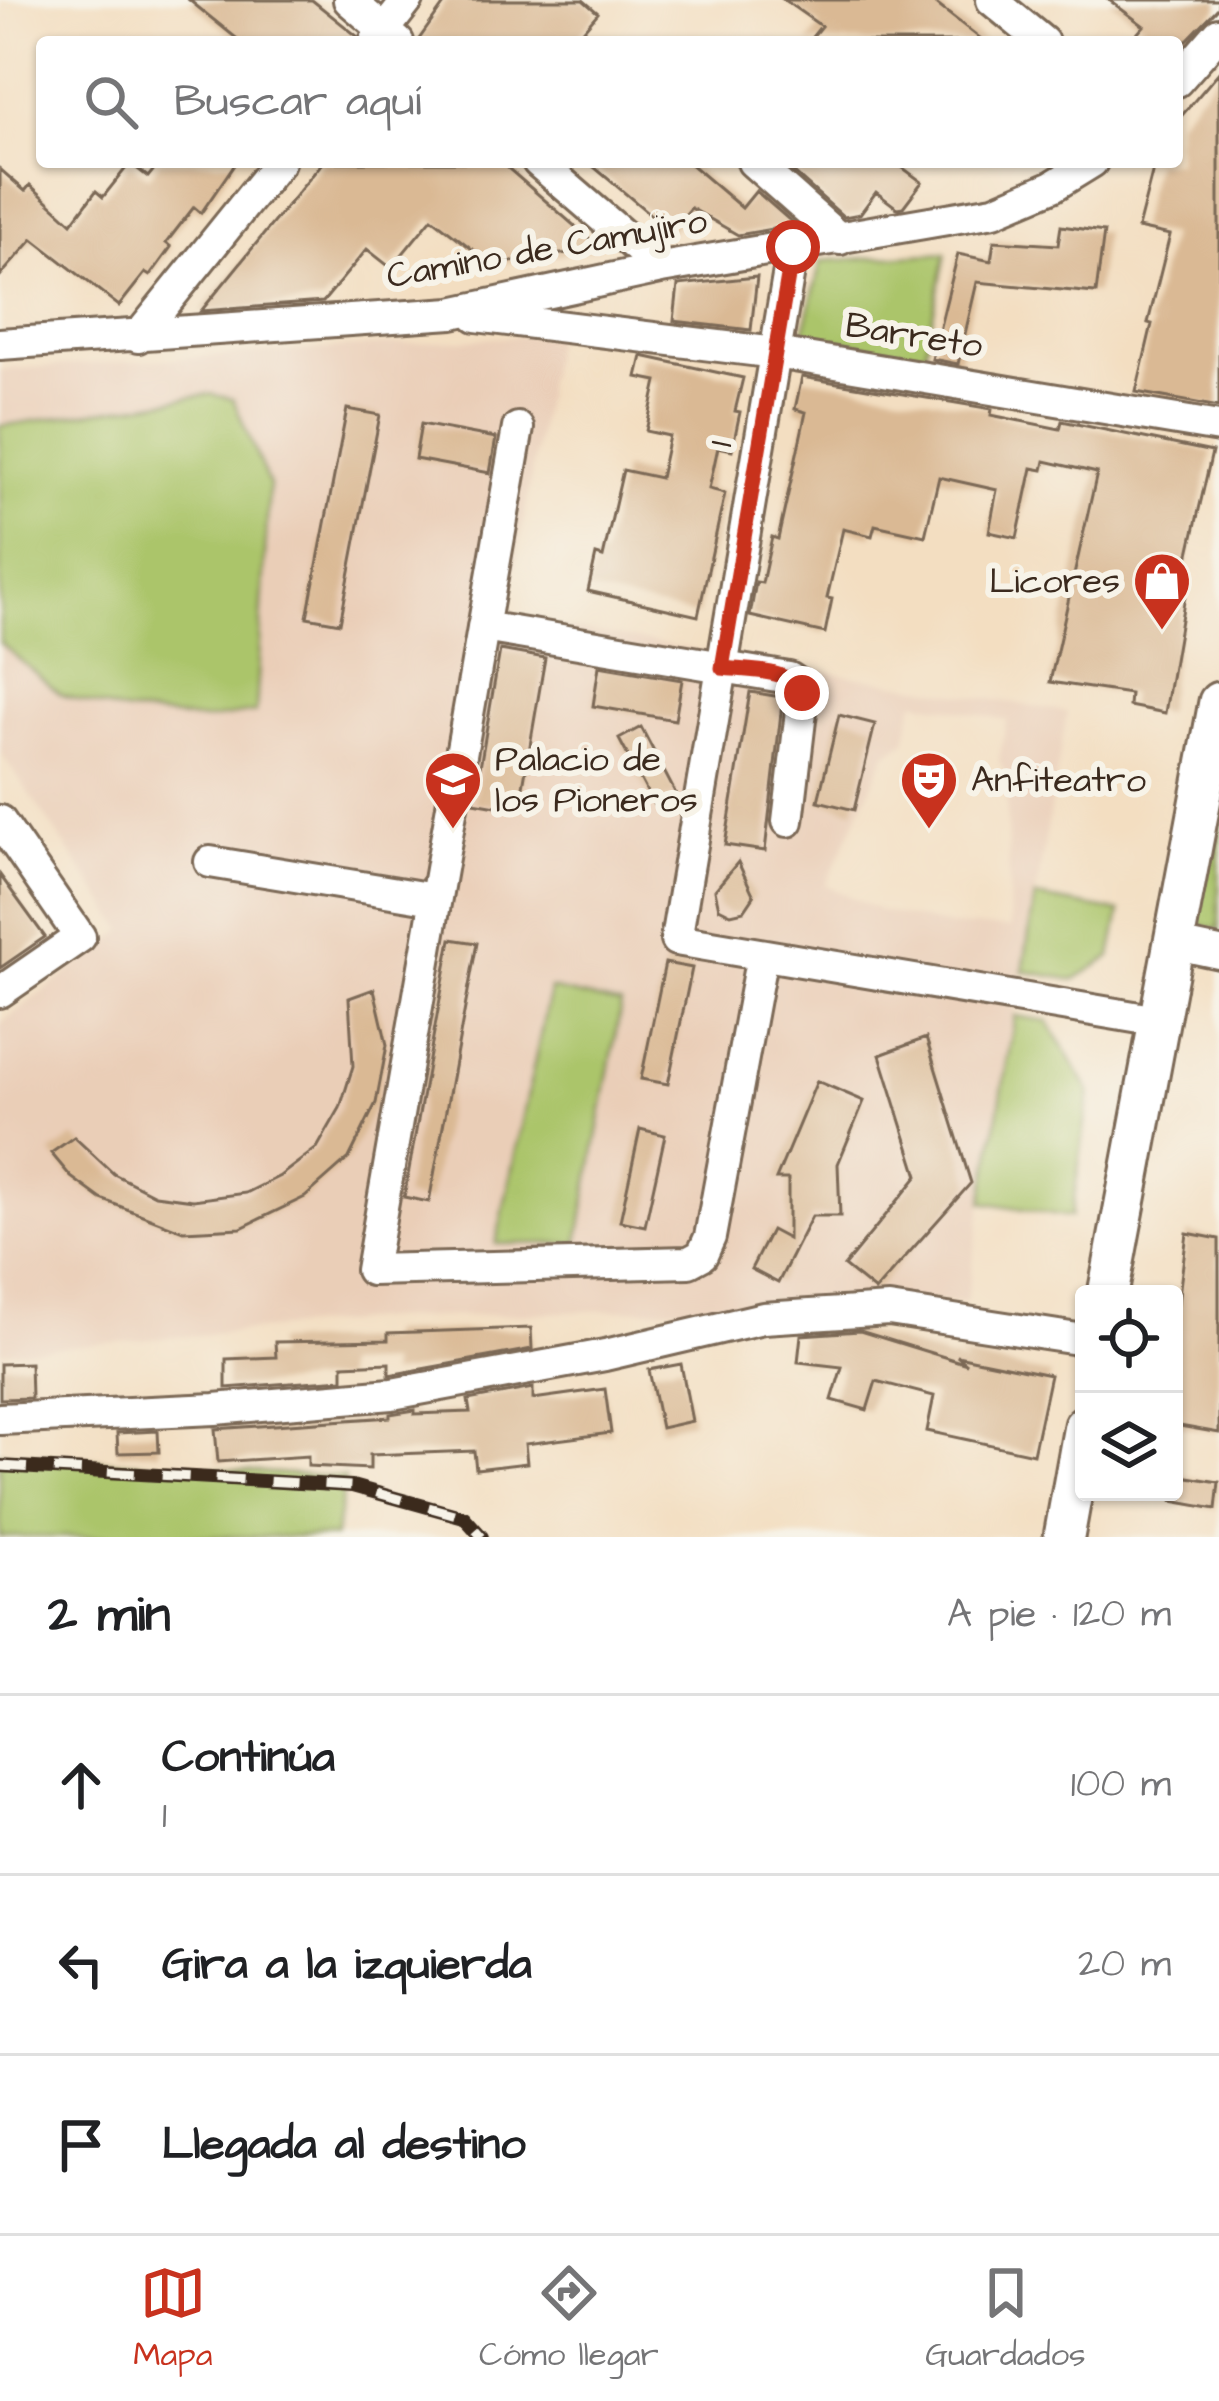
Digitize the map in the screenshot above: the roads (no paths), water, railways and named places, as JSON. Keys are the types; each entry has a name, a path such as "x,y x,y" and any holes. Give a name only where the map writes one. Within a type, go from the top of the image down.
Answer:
{"main road":[{"path":"1110,1285 1219,702"},
{"path":"1064,1537 1075,1476"}],"street":[{"path":"349,0 384,36"},
{"path":"387,36 408,0"},
{"path":"992,0 1036,36"},
{"path":"1183,74 1219,33"},
{"path":"138,337 274,168"},
{"path":"545,168 661,268"},
{"path":"760,168 840,239"},
{"name":"Camino de Camujiro","path":"0,344 452,313 661,268 994,211 1082,168"},
{"name":"1","path":"762,955 676,940 793,247"},
{"name":"Barreto","path":"452,313 776,353 1219,427"},
{"path":"0,317 44,340"},
{"path":"518,428 371,1270 689,1262 702,1255 710,1237 762,955 1158,1021"},
{"path":"483,627 724,662 789,677 799,684 802,703 788,821"},
{"path":"0,821 80,937 0,992"},
{"path":"210,862 434,899"},
{"path":"1172,943 1219,953"},
{"path":"0,1419 215,1409 392,1394 605,1355 763,1318 889,1310 1075,1339"}],"railway":[{"path":"0,1466 352,1486 464,1517 482,1537"}],"place":[{"name":"Licores","path":"1162,632"},
{"name":"Palacio de los Pioneros","path":"453,831"},
{"name":"Anfiteatro","path":"929,831"}]}
